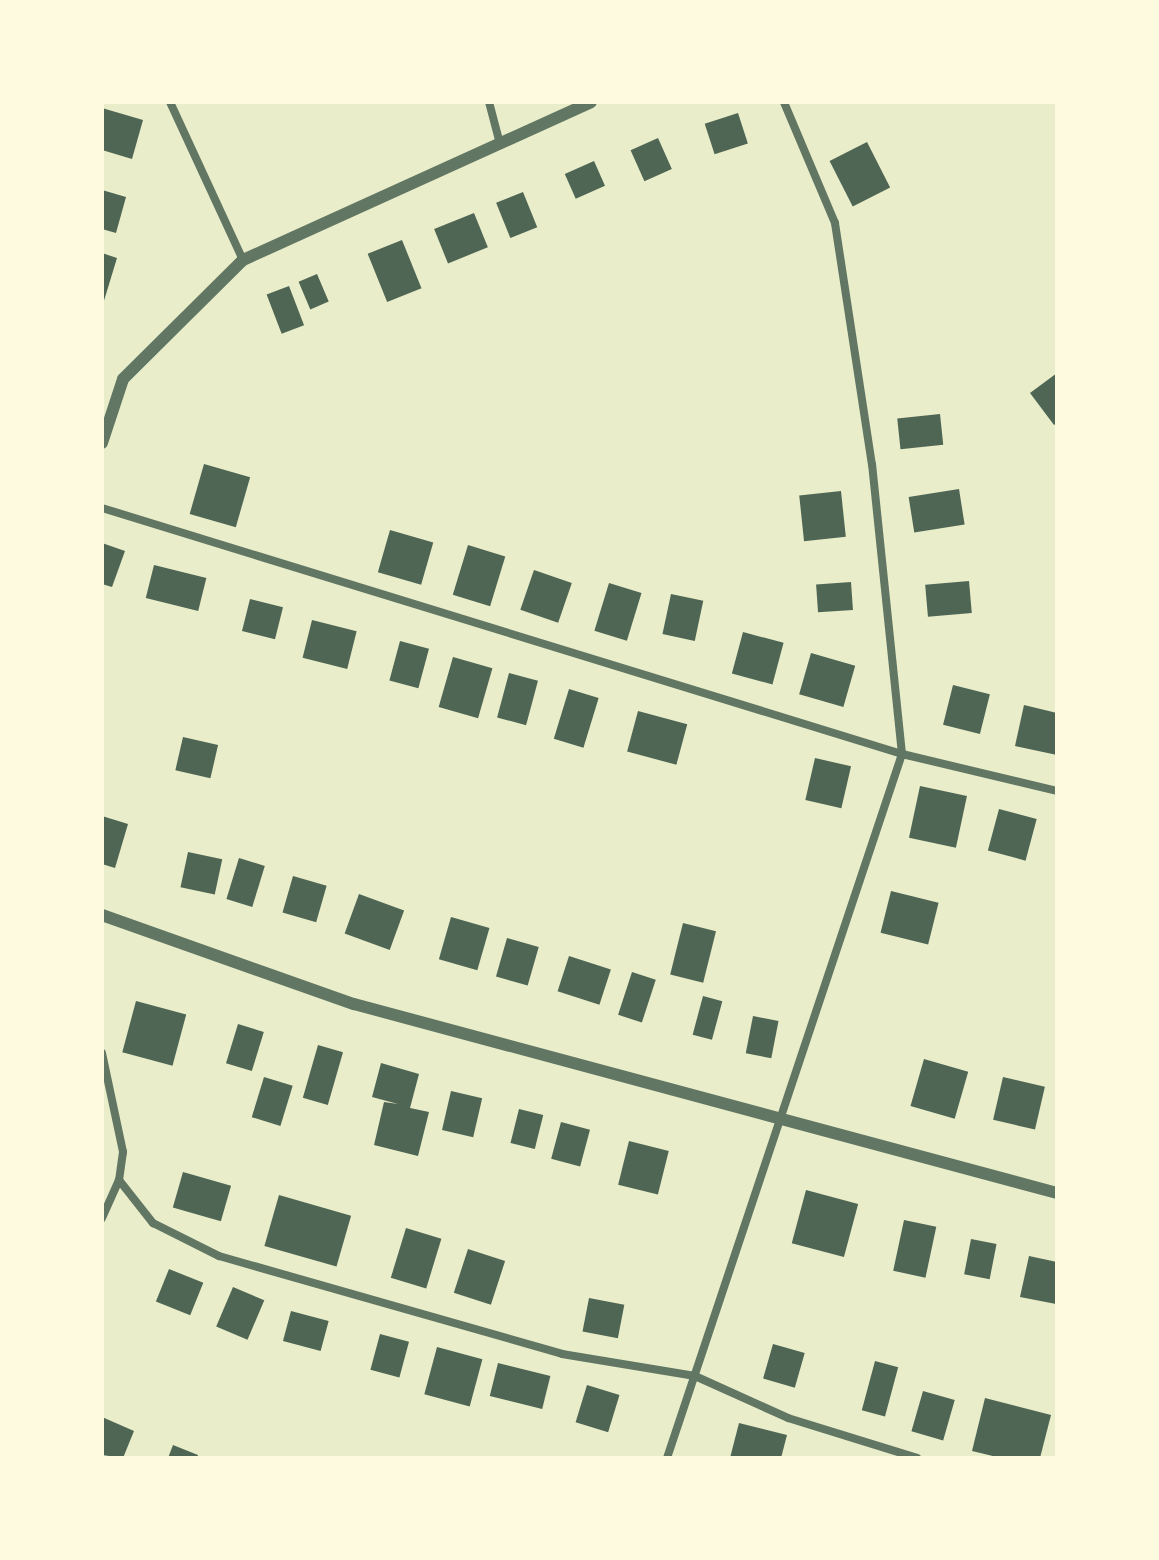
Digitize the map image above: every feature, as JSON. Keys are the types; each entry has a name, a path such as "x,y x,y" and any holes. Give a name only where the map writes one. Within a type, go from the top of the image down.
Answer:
{"street":[{"path":"170,102 243,260"},
{"path":"489,102 500,144"},
{"path":"102,443 123,379 243,260 591,102"},
{"path":"667,1458 902,754 872,465 835,223 784,102"},
{"path":"102,508 902,754 1057,791"},
{"path":"102,915 354,1004 1057,1193"},
{"path":"102,1053 123,1152 119,1180 102,1218"},
{"path":"119,1180 153,1223 219,1256 562,1354 695,1376 788,1418 917,1458"}],"building":[{"path":"102,108 143,120 132,159 102,150"},
{"path":"738,113 748,143 715,154 705,124"},
{"path":"658,138 672,169 644,181 631,150"},
{"path":"867,142 890,187 853,207 830,161"},
{"path":"594,161 605,186 576,199 565,174"},
{"path":"102,190 126,197 116,233 102,229"},
{"path":"523,192 537,227 510,238 496,203"},
{"path":"474,213 488,247 448,263 434,229"},
{"path":"402,240 421,288 387,302 368,254"},
{"path":"102,253 117,258 103,304 102,304"},
{"path":"317,274 329,302 310,309 299,282"},
{"path":"289,286 304,325 282,334 267,295"},
{"path":"1057,373 1057,423 1054,425 1030,393"},
{"path":"940,414 943,445 900,449 897,418"},
{"path":"204,464 250,477 236,527 190,514"},
{"path":"959,489 965,525 914,533 909,497"},
{"path":"841,491 846,537 804,541 799,495"},
{"path":"390,530 433,542 421,585 378,572"},
{"path":"102,543 125,551 112,587 102,584"},
{"path":"468,545 505,556 490,606 453,595"},
{"path":"154,565 206,578 198,611 146,598"},
{"path":"534,570 572,583 558,623 520,610"},
{"path":"969,581 972,613 928,617 925,585"},
{"path":"851,582 853,610 818,612 816,584"},
{"path":"609,583 642,593 627,641 594,631"},
{"path":"671,594 703,601 695,641 662,634"},
{"path":"250,599 283,607 275,639 242,631"},
{"path":"312,620 357,631 347,669 303,658"},
{"path":"743,632 784,643 772,684 732,674"},
{"path":"400,641 429,649 418,688 389,681"},
{"path":"811,653 855,666 843,707 799,694"},
{"path":"453,657 492,668 478,718 439,707"},
{"path":"509,673 538,681 526,725 497,717"},
{"path":"953,685 990,694 980,734 943,725"},
{"path":"569,689 599,698 583,748 554,739"},
{"path":"1024,705 1057,713 1057,755 1015,746"},
{"path":"638,711 687,724 676,765 627,752"},
{"path":"183,737 218,745 210,778 175,770"},
{"path":"815,758 851,766 841,808 805,800"},
{"path":"920,786 967,796 956,848 909,838"},
{"path":"999,809 1037,819 1026,861 988,851"},
{"path":"102,816 128,824 115,868 102,864"},
{"path":"188,852 222,859 215,894 181,887"},
{"path":"239,858 265,866 252,907 226,899"},
{"path":"293,876 327,886 316,922 283,913"},
{"path":"891,891 939,903 928,945 881,933"},
{"path":"359,894 404,910 390,950 345,933"},
{"path":"451,917 489,928 477,970 439,959"},
{"path":"683,923 716,931 703,983 670,974"},
{"path":"507,938 539,947 528,986 496,976"},
{"path":"569,956 611,970 599,1005 558,991"},
{"path":"632,972 656,980 642,1023 618,1015"},
{"path":"703,996 722,1001 712,1040 693,1035"},
{"path":"136,1001 186,1014 173,1066 122,1052"},
{"path":"753,1016 779,1021 771,1058 746,1053"},
{"path":"238,1024 264,1032 252,1071 226,1063"},
{"path":"318,1045 343,1052 328,1105 303,1098"},
{"path":"924,1059 968,1072 955,1119 910,1106"},
{"path":"381,1063 419,1074 410,1108 429,1112 418,1156 374,1145 384,1102 398,1104 372,1097"},
{"path":"264,1077 293,1086 280,1126 252,1117"},
{"path":"1003,1077 1045,1087 1035,1130 993,1120"},
{"path":"451,1091 482,1098 473,1137 442,1130"},
{"path":"519,1109 543,1115 535,1149 511,1143"},
{"path":"561,1122 590,1130 580,1166 551,1159"},
{"path":"629,1141 669,1151 658,1195 618,1185"},
{"path":"183,1172 231,1186 221,1221 173,1208"},
{"path":"806,1190 858,1204 844,1257 792,1243"},
{"path":"279,1195 351,1216 336,1267 264,1246"},
{"path":"904,1220 936,1227 925,1278 893,1271"},
{"path":"406,1228 441,1239 426,1289 391,1278"},
{"path":"971,1239 997,1244 990,1279 964,1274"},
{"path":"468,1249 505,1261 491,1305 454,1293"},
{"path":"1029,1256 1057,1262 1056,1304 1020,1297"},
{"path":"169,1269 203,1283 190,1315 156,1301"},
{"path":"233,1287 264,1300 247,1340 216,1327"},
{"path":"589,1298 624,1305 618,1338 583,1331"},
{"path":"291,1311 329,1321 321,1351 283,1341"},
{"path":"380,1334 409,1342 399,1378 370,1370"},
{"path":"773,1344 805,1353 795,1388 763,1379"},
{"path":"437,1347 482,1359 470,1406 424,1394"},
{"path":"875,1361 898,1367 885,1416 862,1410"},
{"path":"498,1363 550,1376 542,1409 490,1396"},
{"path":"587,1385 620,1395 608,1432 576,1422"},
{"path":"923,1391 955,1400 943,1440 911,1431"},
{"path":"985,1398 1051,1415 1040,1458 1001,1458 972,1451"},
{"path":"102,1417 134,1431 123,1458 102,1455"},
{"path":"739,1423 787,1435 781,1458 730,1458"},
{"path":"173,1445 198,1455 197,1458 168,1458"}]}
